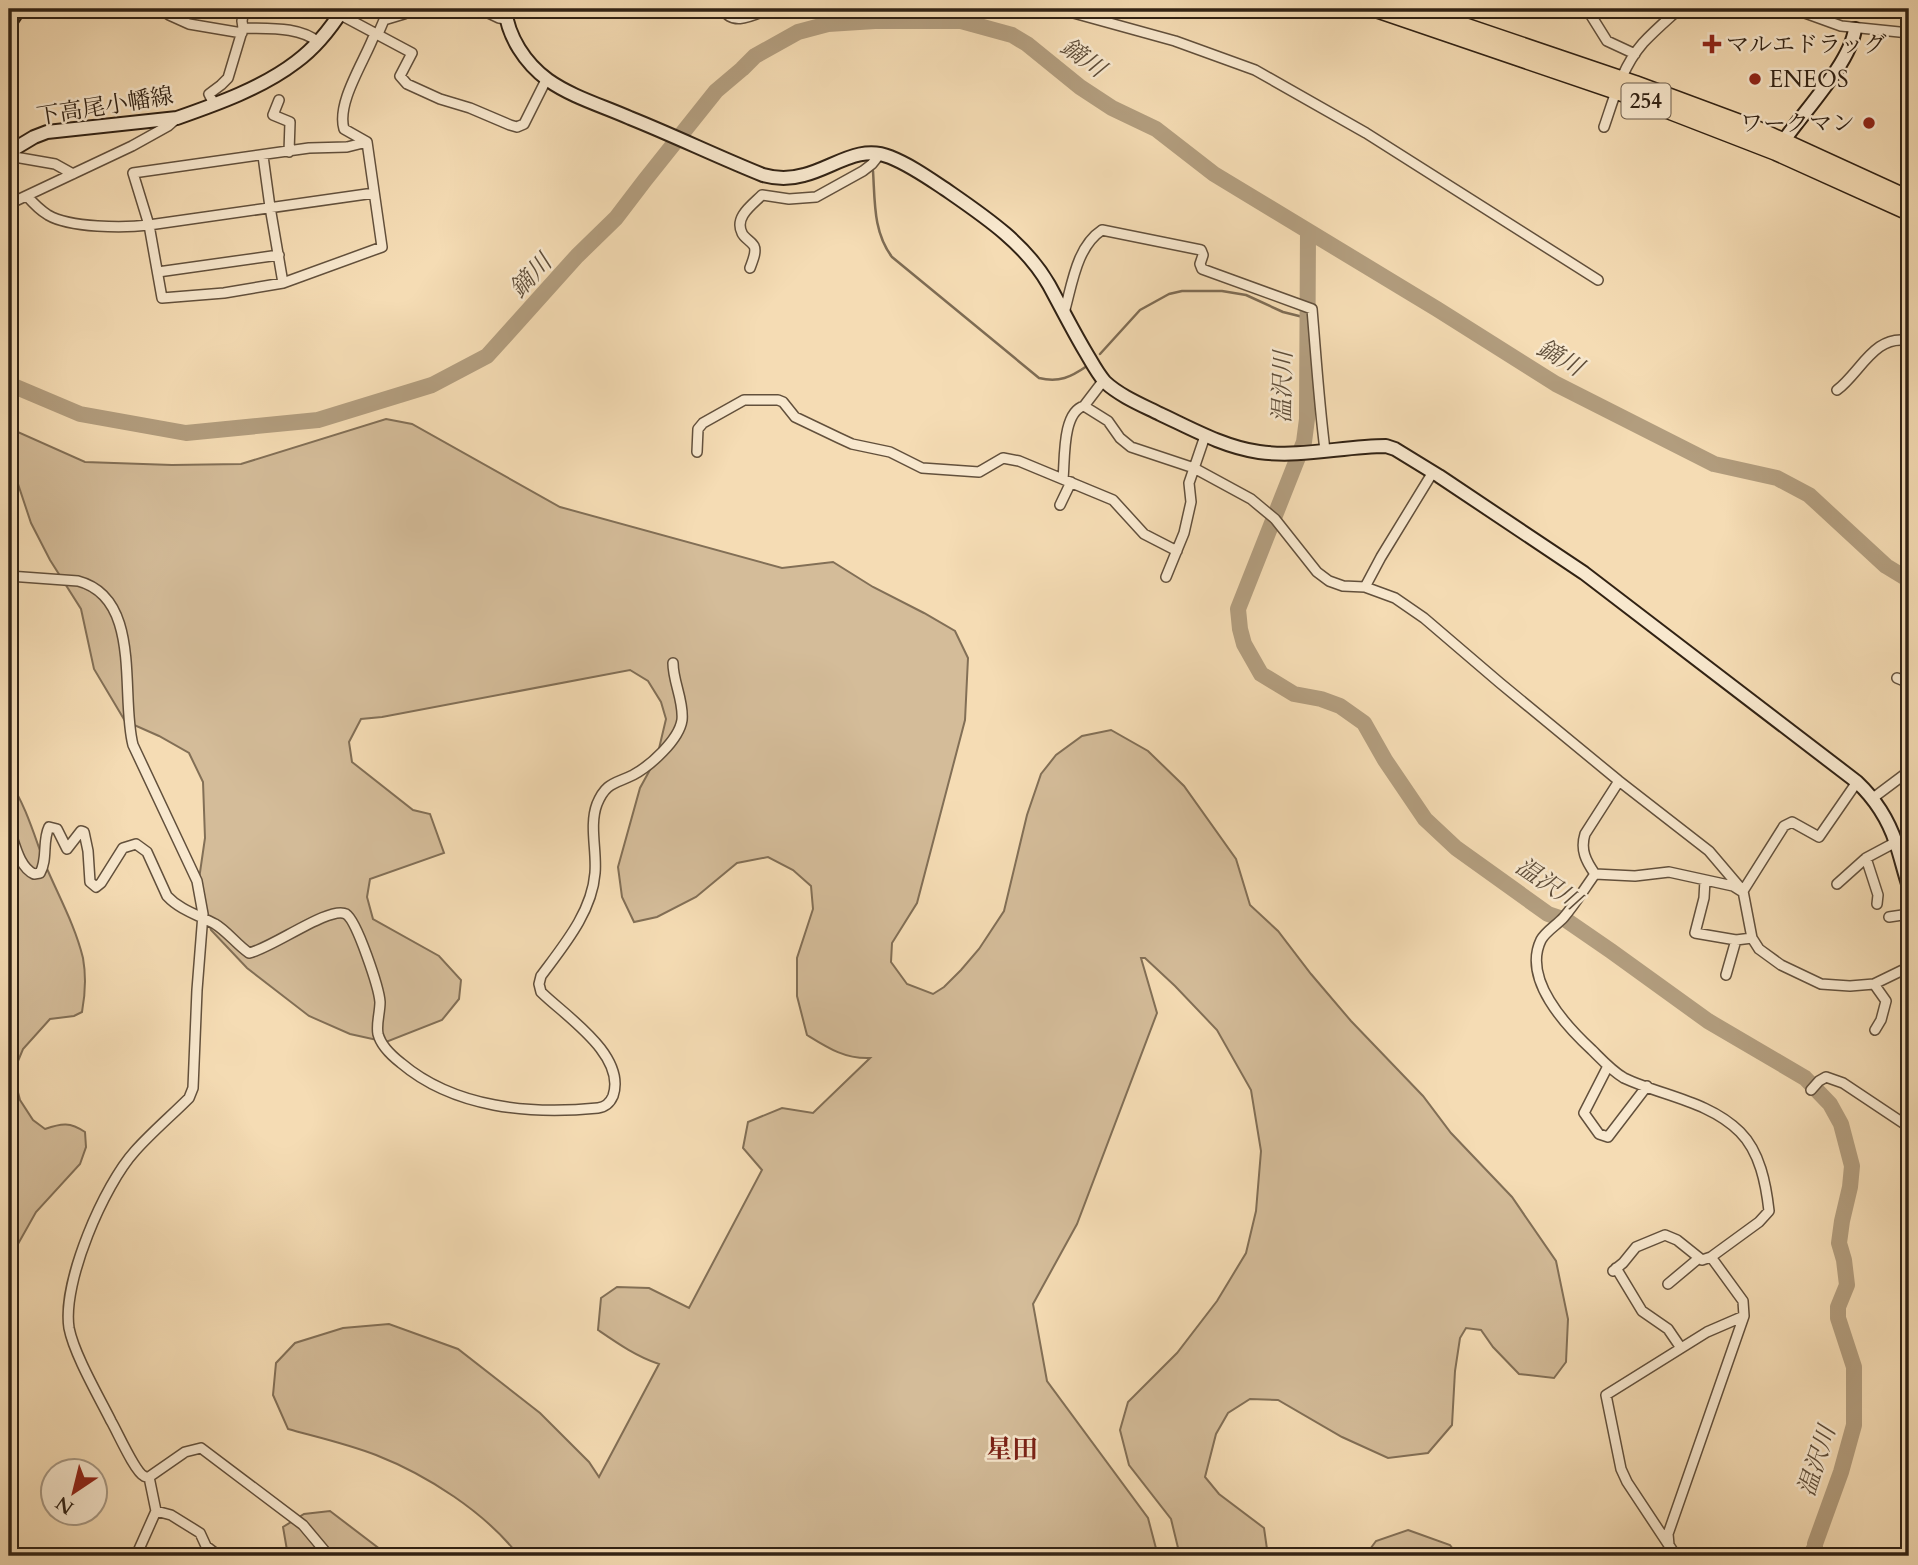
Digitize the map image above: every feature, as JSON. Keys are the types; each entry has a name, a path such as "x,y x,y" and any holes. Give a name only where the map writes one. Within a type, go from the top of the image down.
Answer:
{"highway":[{"name":"254","path":"1376,9 1756,129 1780,147 1909,212"},
{"name":"254","path":"1414,9 1619,85"},
{"name":"254","path":"1780,147 1909,199"}],"street":[{"path":"9,24 19,9"},
{"path":"168,9 169,15 189,24 243,31 283,30 311,36 318,42"},
{"path":"214,104 209,94 228,78 243,31 244,9"},
{"path":"367,142 344,129 342,115 354,78 384,20 404,14 409,9"},
{"path":"480,9 499,18 505,14 516,43 526,58 562,88 754,172 779,178 806,175 851,156 872,153 906,163 990,220 1029,257 1047,282 1105,382 1130,399 1205,436 1231,446 1276,454 1386,446 1433,472 1584,573 1857,782 1873,798 1905,858 1909,887"},
{"path":"723,9 732,19 742,19 769,9"},
{"path":"1059,9 1175,41 1255,70 1366,133 1598,280"},
{"path":"1587,9 1607,41 1634,54"},
{"path":"1604,127 1634,54 1679,9"},
{"path":"1794,9 1832,24 1855,29 1909,33"},
{"path":"341,12 412,53 401,76 407,84 510,125 517,127 524,124 547,78"},
{"name":"下高尾小幡線","path":"9,154 34,136 47,132 177,118 214,104 261,83 295,63 318,42 341,12"},
{"path":"1780,147 1842,62 1855,29"},
{"path":"279,100 273,115 290,122 289,152"},
{"path":"9,204 132,146 168,127 177,118"},
{"path":"367,142 382,247 283,284 224,293 162,298 149,225 133,173 367,142"},
{"path":"9,154 55,164 73,174"},
{"path":"750,268 754,245 742,235 741,217 762,195 789,199 816,197 863,171 873,164 880,154"},
{"path":"263,156 283,284"},
{"path":"27,196 47,215 57,219 119,228 374,193"},
{"path":"1064,313 1082,254 1095,234 1102,230 1201,250 1202,269 1312,309 1316,376 1325,450"},
{"path":"158,272 279,256"},
{"path":"1837,390 1883,343 1900,339 1909,341"},
{"path":"1060,505 1067,480 1068,428 1072,415 1077,408 1084,406 1105,382"},
{"path":"697,452 698,429 703,423 744,400 778,400 783,402 795,417 839,438 852,444 890,452 922,468 979,472 1003,458 1019,461 1112,500 1144,534 1177,551"},
{"path":"1084,406 1108,421 1120,438 1131,447 1194,468 1251,499 1275,519 1317,572 1329,581 1343,586 1365,587 1395,598 1424,618 1500,684 1709,851 1743,891 1752,937 1759,948 1781,965 1821,984 1850,986 1874,985 1909,967"},
{"path":"1166,577 1184,533 1191,502 1189,483 1205,436"},
{"path":"1365,587 1433,472"},
{"path":"9,576 78,581 88,584 105,596 111,606 120,626 127,668 133,745 197,881 202,903 193,1088 189,1098 134,1152 113,1183 89,1232 77,1266 69,1305 70,1332 79,1356 133,1462 144,1476 149,1477"},
{"path":"9,828 23,866 34,874 40,873 43,868 49,827 57,829 66,849 77,834 84,832 87,839 90,882 96,887 122,848 136,844 147,852 167,896 183,909 217,925 249,953 272,945 328,915 338,912 345,914 356,928 376,985 380,1002 378,1034 383,1045 413,1073 451,1094 481,1102 572,1111 604,1108 615,1087 613,1074 604,1054 581,1025 541,992 539,984 541,976 582,916 589,901 595,877 594,814 598,803 610,785 633,775 670,744 681,724 682,711 673,663"},
{"path":"1897,678 1909,682"},
{"path":"1873,798 1905,775 1909,769"},
{"path":"1595,874 1583,853 1585,834 1619,781"},
{"path":"1743,891 1784,825 1792,822 1819,837 1857,782"},
{"path":"1837,884 1866,858 1896,842"},
{"path":"1866,858 1878,895 1877,904"},
{"path":"1595,874 1635,876 1669,872 1743,891"},
{"path":"1595,874 1565,916 1541,941 1538,976 1558,1014 1608,1066 1625,1078 1686,1100 1725,1120 1741,1133 1757,1158 1767,1197 1769,1211 1759,1222 1711,1257 1702,1261 1677,1240 1665,1235 1636,1247 1614,1269 1642,1311 1668,1329 1682,1348"},
{"path":"1704,880 1704,898 1695,933 1737,940 1752,937"},
{"path":"1889,917 1909,914"},
{"path":"1726,975 1737,940"},
{"path":"1874,985 1886,1001 1875,1030"},
{"path":"1608,1066 1584,1113 1600,1134 1608,1137 1647,1086"},
{"path":"1811,1090 1826,1077 1843,1083 1909,1127"},
{"path":"1669,1545 1668,1534 1744,1316 1743,1301 1711,1257"},
{"path":"1668,1284 1699,1258"},
{"path":"1676,1556 1621,1469 1606,1395 1707,1332 1744,1316"},
{"path":"149,1477 185,1452 201,1448 303,1525 329,1556"},
{"path":"136,1556 156,1511 149,1477"},
{"path":"156,1511 171,1515 200,1533 206,1545 219,1556"}],"shaded area":[{"path":"386,419 412,424 560,507 782,568 833,562 955,631 968,658 965,720 917,903 892,943 891,962 907,984 933,994 944,987 979,949 1004,911 1027,815 1041,774 1056,755 1082,736 1111,730 1148,751 1184,786 1236,859 1250,905 1278,931 1351,1021 1423,1096 1451,1133 1512,1197 1556,1261 1568,1319 1566,1362 1554,1378 1519,1374 1481,1330 1466,1328 1460,1338 1455,1371 1452,1425 1428,1453 1388,1458 1342,1437 1278,1400 1250,1399 1228,1413 1216,1434 1205,1477 1219,1494 1264,1528 1268,1556 1180,1556 1171,1519 1129,1465 1120,1430 1128,1402 1177,1353 1217,1301 1246,1253 1256,1211 1261,1151 1251,1090 1217,1030 1175,986 1145,958 1141,958 1157,1013 1077,1224 1033,1304 1047,1381 1148,1518 1158,1556 519,1556 472,1510 415,1473 365,1451 288,1429 273,1395 276,1363 295,1343 343,1328 389,1324 458,1349 540,1413 589,1462 599,1477 659,1364 635,1354 598,1330 601,1298 617,1287 649,1288 689,1308 762,1170 743,1148 748,1122 782,1108 813,1113 870,1058 845,1055 807,1035 797,996 797,958 813,909 811,886 793,870 768,857 737,863 696,897 657,917 634,922 622,897 618,867 640,788 657,757 666,719 661,702 648,681 630,670 361,719 349,742 352,762 413,810 430,814 444,853 370,879 367,897 373,919 439,956 461,980 459,999 442,1020 386,1042 350,1034 309,1016 247,968 211,930 198,886 205,838 203,782 189,753 125,721 94,669 81,609 50,560 31,523 9,457 9,428 85,462 241,464"},
{"path":"9,780 25,810 76,934 85,978 82,1012 74,1016 50,1019 23,1049 13,1073 20,1100 33,1120 45,1129 66,1124 75,1126 85,1132 86,1147 80,1164 36,1212 9,1260"},
{"path":"330,1511 389,1556 288,1556 283,1527 304,1514"},
{"path":"1408,1530 1450,1545 1458,1556 1365,1556 1376,1541"}],"waterway":[{"name":"鏑川","path":"9,384 80,414 186,433 318,420 432,385 487,356 577,256 616,218 716,91 755,56 798,32 828,24 961,21 1012,35 1027,44 1080,87 1112,108 1156,129 1214,174 1556,384 1714,464 1777,478 1809,495 1886,566 1909,580"},
{"path":"873,171 878,227 892,257 1039,378 1064,378 1087,366"},
{"name":"温沢川","path":"1308,232 1307,419 1304,442 1238,609 1244,644 1261,674 1294,694 1340,706 1364,723 1385,760 1425,819 1456,848 1548,914 1566,920 1708,1021 1805,1078 1830,1104 1841,1124 1852,1166 1839,1243 1847,1285 1838,1307 1838,1318 1854,1367 1854,1425 1841,1472 1810,1556"},
{"path":"1100,354 1140,310 1169,294 1182,291 1222,291 1246,295 1283,312 1307,318"}],"place":[{"name":"マルエドラッグ","path":"1712,44"},
{"name":"ENEOS","path":"1755,79"},
{"name":"ワークマン","path":"1869,123"}],"district":[{"name":"星田","path":"1012,1449"}]}
